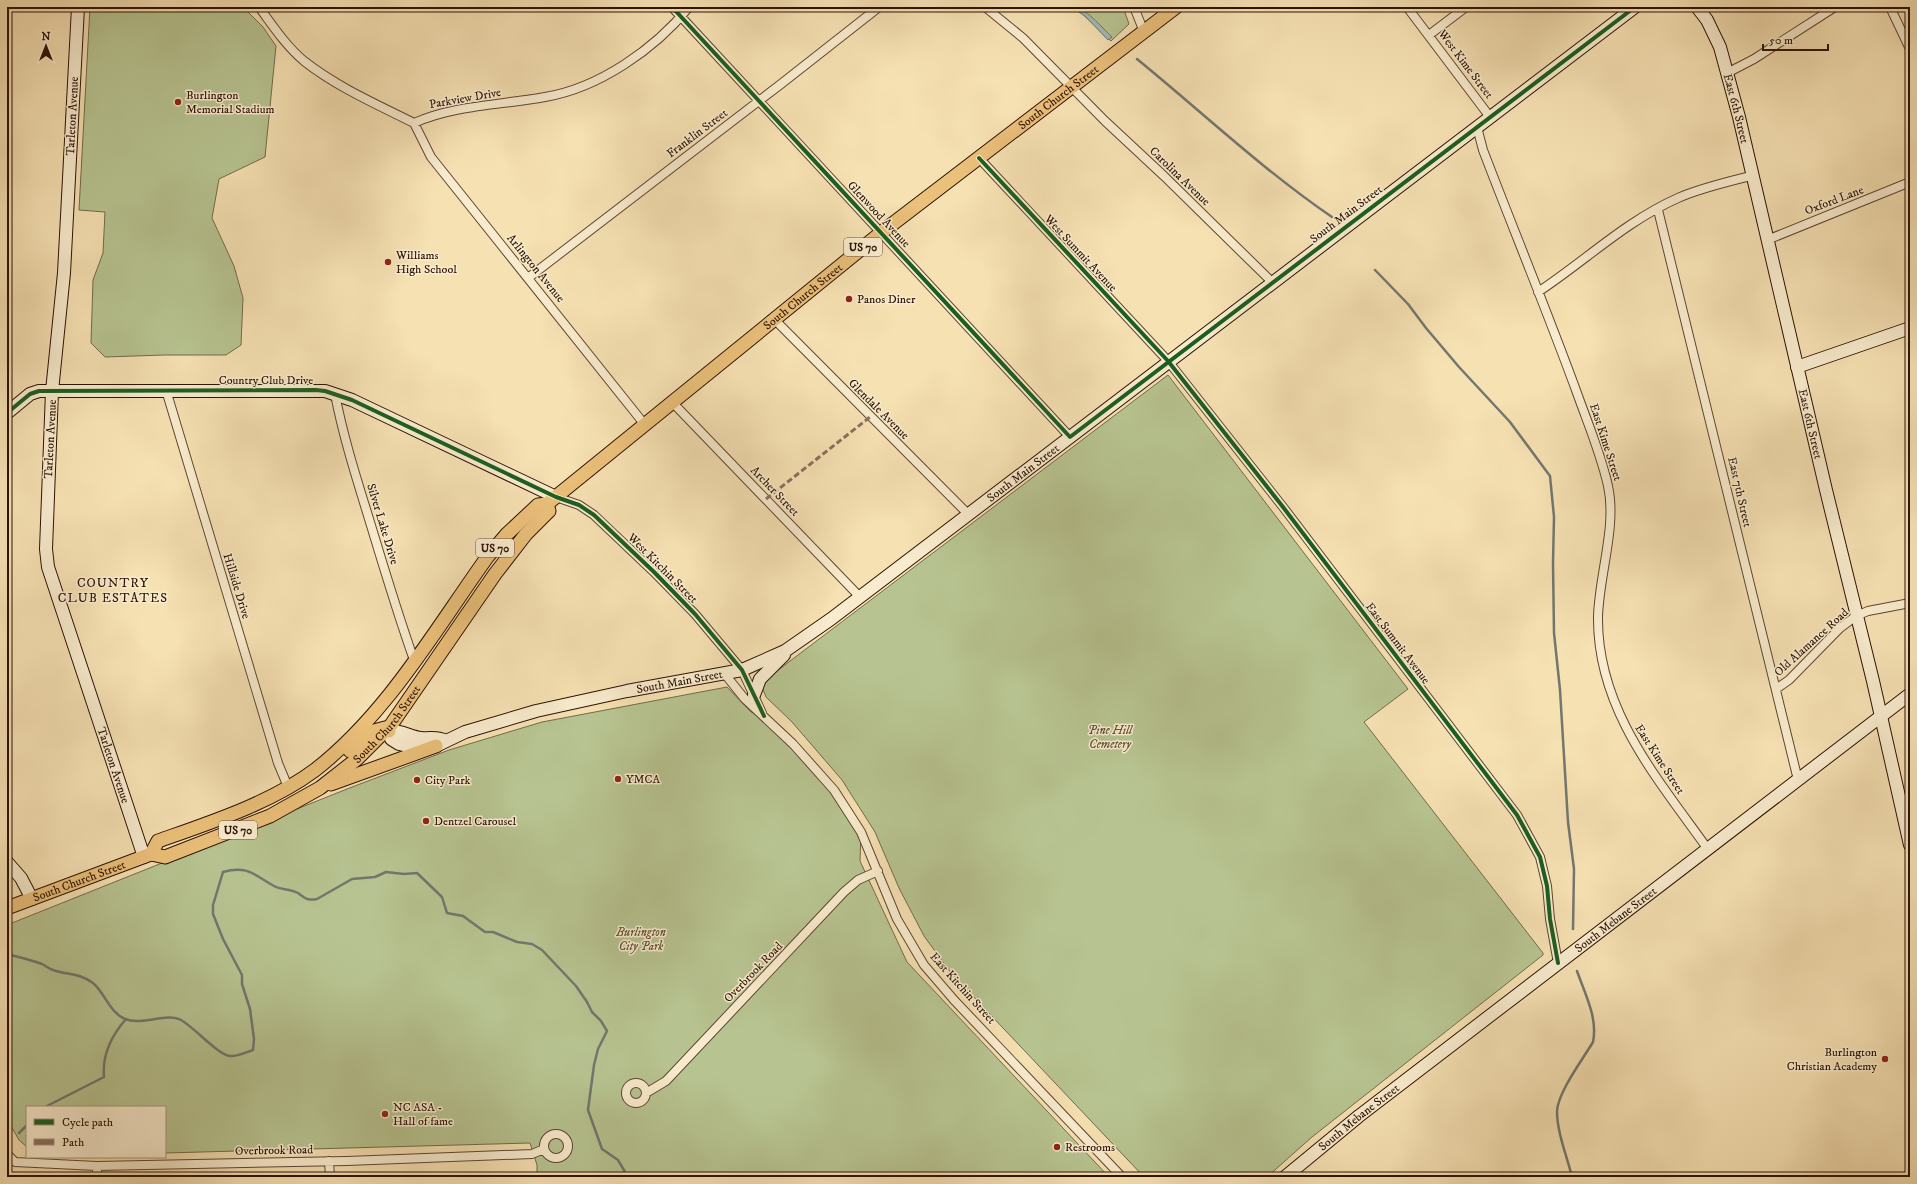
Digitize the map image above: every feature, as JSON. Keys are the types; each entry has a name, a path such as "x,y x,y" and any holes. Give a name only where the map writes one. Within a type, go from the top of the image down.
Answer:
{"main road":[{"name":"South Church Street","path":"148,856 158,841 210,822 288,787 314,770 350,740 381,707 488,556 507,534 538,505 552,500 882,232 1176,7"},
{"name":"South Church Street","path":"7,908 148,856 165,857 240,829 270,816 320,788 358,759 387,730 424,680 495,574 526,534 549,511 552,500"},
{"path":"314,770 334,764 374,731 387,730 384,718 408,684 405,673"},
{"path":"320,788 441,743"}],"street":[{"name":"Tarleton Avenue","path":"78,7 64,272 52,391 46,549 48,567 148,856"},
{"path":"259,7 285,42 304,60 333,81 414,123"},
{"name":"Glenwood Avenue","path":"672,7 1070,436"},
{"name":"Parkview Drive","path":"414,123 430,116 456,110 567,92 635,58 653,44 681,17 689,7"},
{"name":"Franklin Street","path":"528,278 879,7"},
{"name":"Carolina Avenue","path":"985,7 1023,38 1105,121 1164,176 1272,282"},
{"path":"1134,7 1144,32"},
{"name":"West Kime Street","path":"1407,7 1490,117"},
{"path":"1429,35 1466,7"},
{"name":"South Main Street","path":"387,730 391,739 399,744 424,748 441,743 465,732 536,711 627,691 742,670 793,645 968,514 1635,7"},
{"name":"East 6th Street","path":"1697,7 1707,20 1720,47 1727,73 1881,716 1910,846"},
{"path":"1727,73 1754,59 1835,7"},
{"path":"1890,7 1910,49"},
{"name":"Arlington Avenue","path":"414,123 431,158 645,425"},
{"name":"East Kime Street","path":"1476,127 1483,150 1601,459 1612,504 1598,617 1600,649 1604,672 1613,701 1630,737 1652,773 1707,848"},
{"name":"West Summit Avenue","path":"979,158 1168,361"},
{"path":"1538,292 1630,225 1677,199 1700,190 1752,176"},
{"name":"Oxford Lane","path":"1767,240 1910,182"},
{"name":"East 7th Street","path":"1658,210 1798,780"},
{"name":"Glendale Avenue","path":"774,319 968,514"},
{"path":"1797,367 1910,328"},
{"name":"East Summit Avenue","path":"1168,361 1283,507 1517,815 1540,858 1547,886 1550,919 1558,962"},
{"name":"Hillside Drive","path":"166,390 274,748 288,787"},
{"name":"Country Club Drive","path":"7,413 30,394 39,391 316,390 335,394 352,400 552,500"},
{"name":"Silver Lake Drive","path":"335,394 341,425 361,493 414,660"},
{"name":"Archer Street","path":"673,403 859,596"},
{"name":"West Kitchin Street","path":"552,500 579,504 594,515 695,614 742,670"},
{"name":"Old Alamance Road","path":"1776,689 1789,680 1840,628 1856,616 1868,611 1910,603"},
{"path":"754,695 760,679 793,645"},
{"name":"East Kitchin Street","path":"742,670 764,716"},
{"name":"East Kitchin Street","path":"724,673 744,698 793,744 834,790 861,832 898,920 924,965 954,1000 1122,1177"},
{"name":"South Mebane Street","path":"1284,1177 1358,1117 1558,962 1910,694"},
{"path":"7,862 21,878 32,899"},
{"name":"Overbrook Road","path":"646,1093 666,1081 844,892 858,880 878,870"},
{"name":"Overbrook Road","path":"7,1155 15,1162 97,1166 329,1161 532,1154 544,1149"},
{"path":"329,1161 330,1177"},
{"path":"97,1166 97,1177"}],"green space":[{"name":"Burlington Memorial Stadium","path":"90,7 243,7 263,27 276,46 265,157 219,179 212,218 234,266 243,298 241,345 226,355 105,357 91,343 93,280 103,253 105,212 79,210"},
{"path":"1075,7 1123,7 1129,24 1111,41"},
{"name":"Pine Hill Cemetery","path":"1168,375 1408,689 1364,722 1543,953 1543,955 1312,1137 1267,1177 1144,1177 951,973 924,936 899,888 875,832 842,780 792,722 766,697 762,687 765,680"},
{"name":"Burlington City Park","path":"727,687 751,712 761,716 834,792 861,832 860,861 907,962 1109,1177 537,1177 537,1165 530,1143 166,1153 166,1106 26,1106 26,1146 19,1140 7,1119 7,925 347,789 449,750 542,722"}],"water":[{"path":"1071,7 1082,10 1088,14 1112,37 1108,40 1085,16"}],"waterway":[{"path":"1137,59 1257,160 1306,199 1332,217"},
{"path":"1375,270 1408,304 1459,367 1510,422 1550,476 1554,517 1554,633 1560,690 1568,822 1574,869 1573,929"},
{"path":"7,954 42,964 58,972 83,977 93,983 115,1012 125,1019 139,1021 168,1017 175,1018 181,1020 219,1051 230,1056 236,1056 253,1050 254,1039 250,1009 242,984 242,975 223,939 213,914 213,905 223,872 245,870 277,887 298,893 306,899 311,900 317,899 352,879 375,877 386,872 404,874 417,873 442,897 447,913 463,916 485,932 493,932 517,942 532,944 542,950 576,986 592,1012 601,1021 607,1031 598,1049 594,1065 588,1110 602,1149 618,1160 628,1177"},
{"path":"1572,1177 1560,1136 1557,1119 1558,1103 1566,1085 1593,1042 1594,1033 1594,1024 1590,1006 1577,971"},
{"path":"47,1106 104,1077 106,1053 116,1032 126,1019"},
{"path":"19,1133 26,1126"}],"marked path":[{"path":"766,499 870,417"}],"cycle path":[{"path":"672,7 1070,437 1635,7"},
{"path":"979,158 1168,361 1283,507 1517,815 1540,857 1547,886 1550,919 1558,963"},
{"path":"7,413 30,394 39,391 316,390 325,391 352,400 556,497 579,505 594,515 654,572 695,614 742,670 764,716"}],"place":[{"name":"Burlington Memorial Stadium","path":"178,102"},
{"name":"Williams High School","path":"388,262"},
{"name":"Panos Diner","path":"849,299"},
{"name":"YMCA","path":"618,779"},
{"name":"City Park","path":"417,780"},
{"name":"Dentzel Carousel","path":"426,821"},
{"name":"Burlington Christian Academy","path":"1885,1059"},
{"name":"NC ASA - Hall of fame","path":"385,1114"},
{"name":"Restrooms","path":"1057,1147"}],"district":[{"name":"COUNTRY CLUB ESTATES","path":"113,590"}]}
